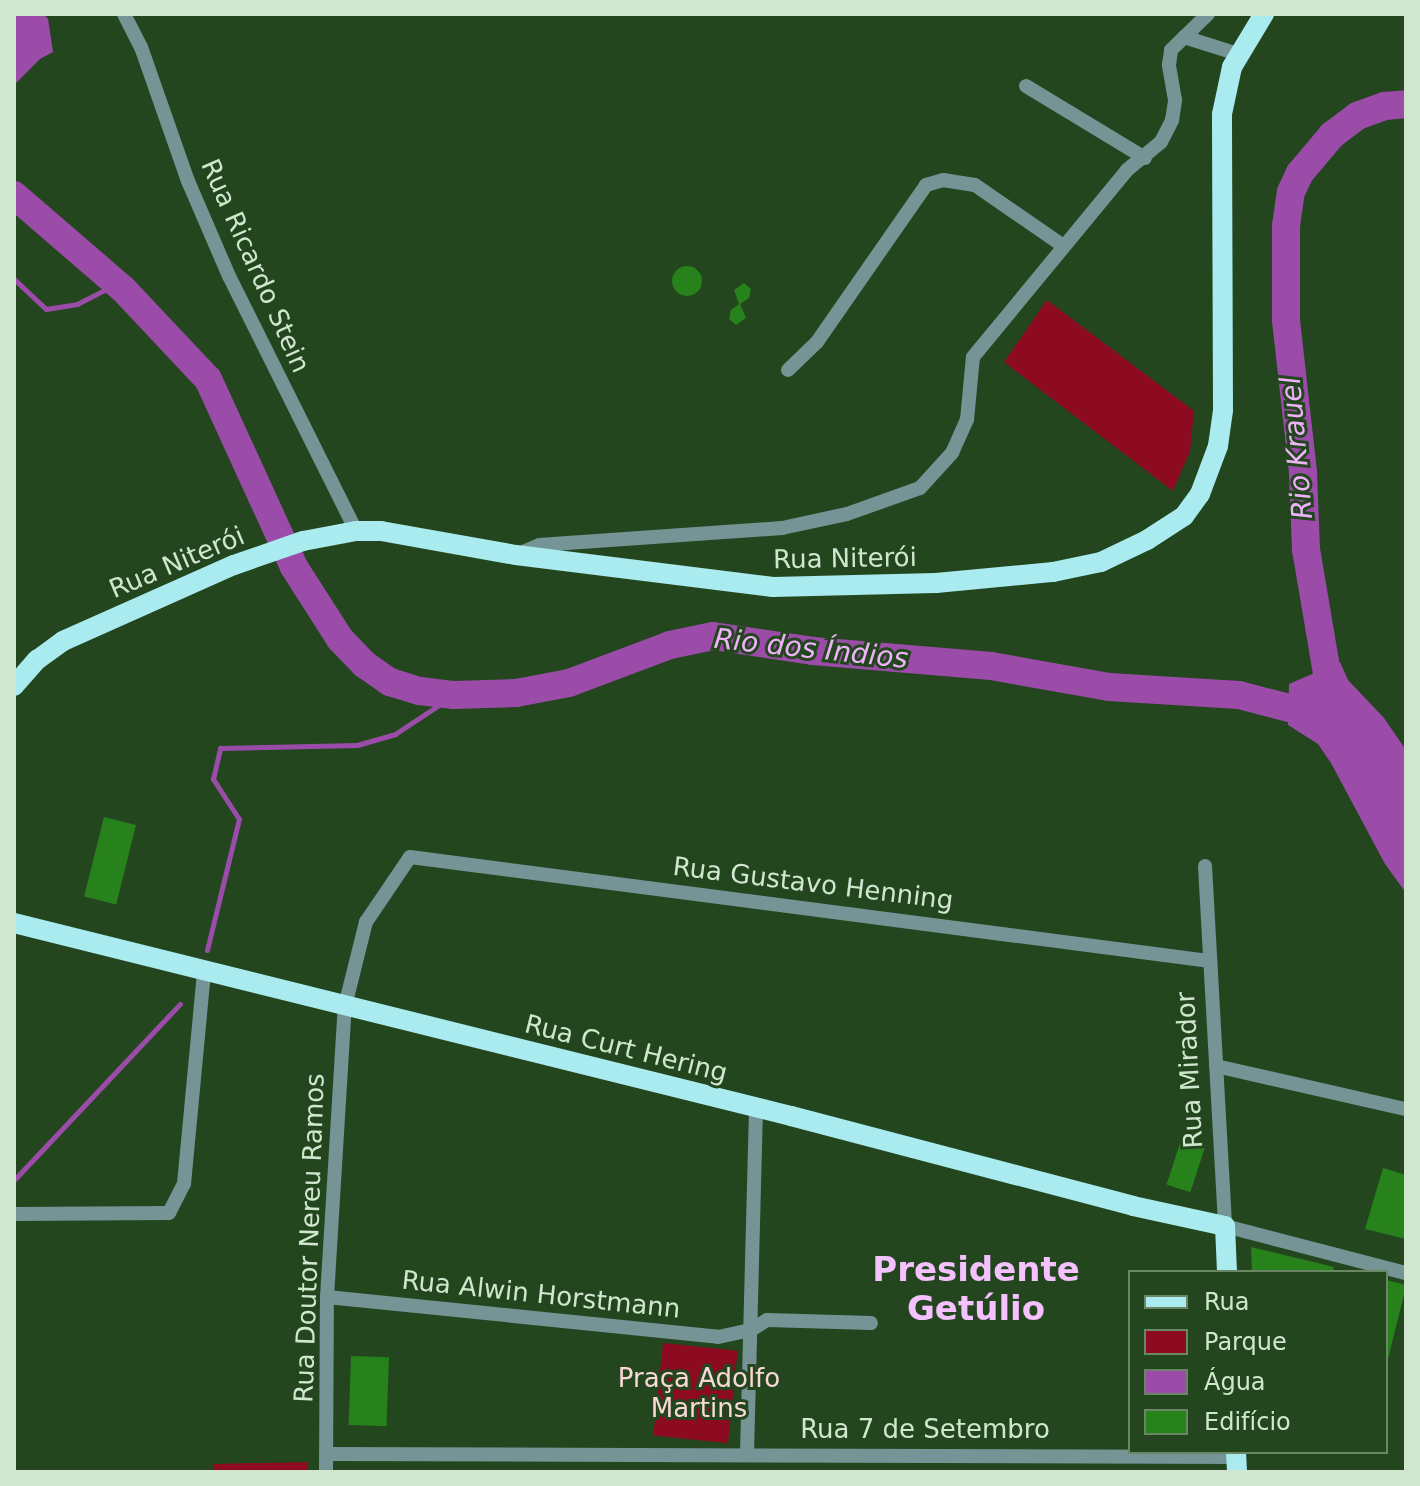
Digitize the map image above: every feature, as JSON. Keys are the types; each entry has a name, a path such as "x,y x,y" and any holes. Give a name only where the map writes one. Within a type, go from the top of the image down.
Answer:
{"main road":[{"name":"Rua Niterói","path":"16,681 63,641 234,565 303,541 356,531 381,531 516,555 773,587 936,583 1085,567 1147,540 1184,516 1200,494 1214,463 1223,410 1222,114 1238,54 1264,14"},
{"name":"Rua Curt Hering","path":"14,923 1133,1206 1225,1226"},
{"name":"Rua Mirador","path":"1225,1226 1227,1270"}],"street":[{"name":"Rua Ricardo Stein","path":"124,14 141,47 188,181 229,276 356,531"},
{"path":"516,555 539,545 782,528 847,514 920,488 952,453 967,420 973,357 1045,273 1062,245 1127,170 1161,142 1172,120 1175,100 1169,65 1171,50 1208,14"},
{"path":"1184,37 1238,54"},
{"path":"1026,86 1145,158"},
{"path":"788,370 817,342 926,185 943,180 975,185 1062,245"},
{"name":"Rua Gustavo Henning","path":"410,857 1210,961"},
{"name":"Rua Doutor Nereu Ramos","path":"326,1472 327,1297 345,1006 366,922 410,857"},
{"name":"Rua Mirador","path":"1205,866 1225,1226"},
{"path":"14,1214 169,1213 184,1184 204,971"},
{"path":"1216,1066 1406,1109"},
{"path":"747,1453 756,1109"},
{"path":"1225,1226 1406,1273"},
{"name":"Rua Alwin Horstmann","path":"327,1297 718,1337 751,1330 767,1320 871,1323"},
{"name":"Rua 7 de Setembro","path":"326,1454 747,1453 1236,1460"}],"green space":[{"path":"1047,300 1194,411 1190,451 1173,491 1004,362"},
{"name":"Praça Adolfo Martins","path":"663,1343 738,1351 728,1443 653,1435"},
{"path":"308,1462 308,1472 213,1472 213,1464"}],"water":[{"path":"14,14 44,14 48,19 53,52 40,59 14,85"},
{"path":"1340,662 1348,680 1384,718 1406,750 1406,893 1385,864 1318,744 1288,725 1289,684"}],"building":[{"path":"687,266 698,270 702,281 698,292 687,296 676,292 672,281 676,270"},
{"path":"744,283 751,289 749,298 740,304 746,318 736,325 729,319 731,310 739,304 734,290"},
{"path":"104,817 136,825 116,905 84,897"},
{"path":"1182,1137 1206,1145 1190,1192 1167,1185"},
{"path":"1383,1168 1406,1175 1406,1239 1365,1229"},
{"path":"1251,1247 1334,1267 1333,1270 1252,1270"},
{"path":"1388,1280 1406,1287 1388,1359"},
{"path":"351,1356 389,1357 387,1426 349,1425"}],"waterway":[{"name":"Rio Krauel","path":"1332,703 1306,550 1303,472 1286,320 1286,226 1291,192 1300,173 1332,135 1357,116 1385,106 1406,104"},
{"name":"Rio dos Índios","path":"14,195 124,290 208,379 294,567 340,639 364,664 390,682 420,691 454,695 516,693 569,683 670,645 713,636 813,651 991,666 1109,687 1239,695 1327,718"},
{"path":"14,279 46,309 77,304 104,290 124,290"},
{"path":"207,950 239,819 213,779 220,748 357,745 395,734 454,695"},
{"path":"14,1180 180,1004"}],"district":[{"name":"Presidente Getúlio","path":"976,1288"}]}
